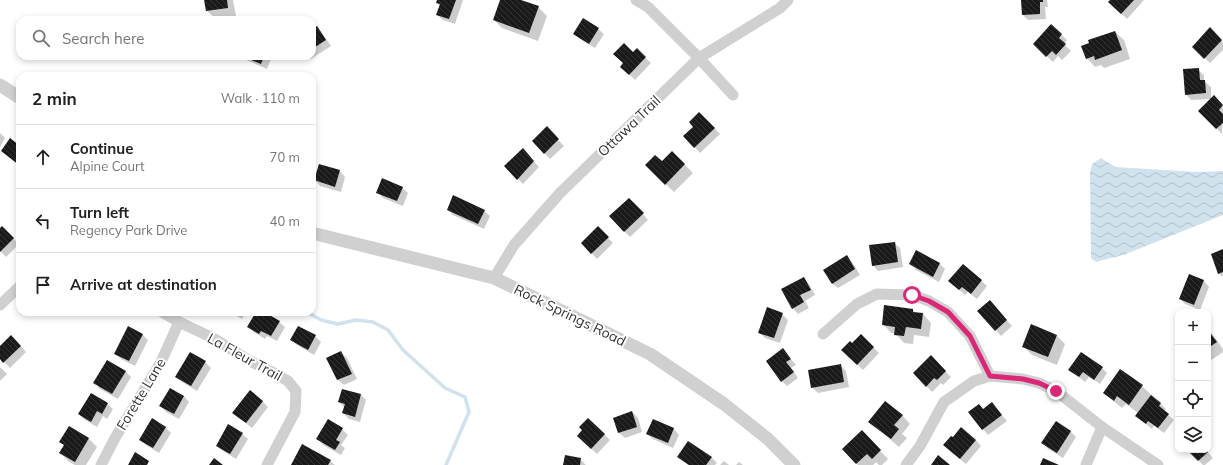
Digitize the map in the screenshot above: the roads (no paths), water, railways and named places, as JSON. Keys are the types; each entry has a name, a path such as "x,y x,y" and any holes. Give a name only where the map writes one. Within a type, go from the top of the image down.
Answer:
{"street":[{"path":"636,0 648,7 699,58 733,95"},
{"name":"Ottawa Trail","path":"494,278 514,245 560,192 699,58 780,8 788,0"},
{"path":"0,85 16,95"},
{"name":"Rock Springs Road","path":"316,234 494,278 650,354 724,404 768,439 794,465"},
{"path":"0,305 16,290"},
{"path":"823,334 857,304 877,294 912,295 929,301 948,312 970,336 990,376"},
{"name":"La Fleur Trail","path":"169,316 213,338 250,361 276,374 288,381 296,390 295,412 267,465"},
{"name":"Forette Lane","path":"101,465 115,438 162,362 179,322"},
{"path":"906,465 920,446 944,402 974,381 990,376 1023,379 1039,383 1056,391 1102,427 1158,465"},
{"path":"1086,465 1102,427"}],"water":[{"path":"1101,158 1115,167 1197,172 1223,171 1223,215 1126,254 1096,262 1091,258 1090,173 1092,164"}],"waterway":[{"path":"314,316 321,320 338,324 356,320 373,322 388,330 403,350 445,388 465,397 469,412 446,465"}]}
